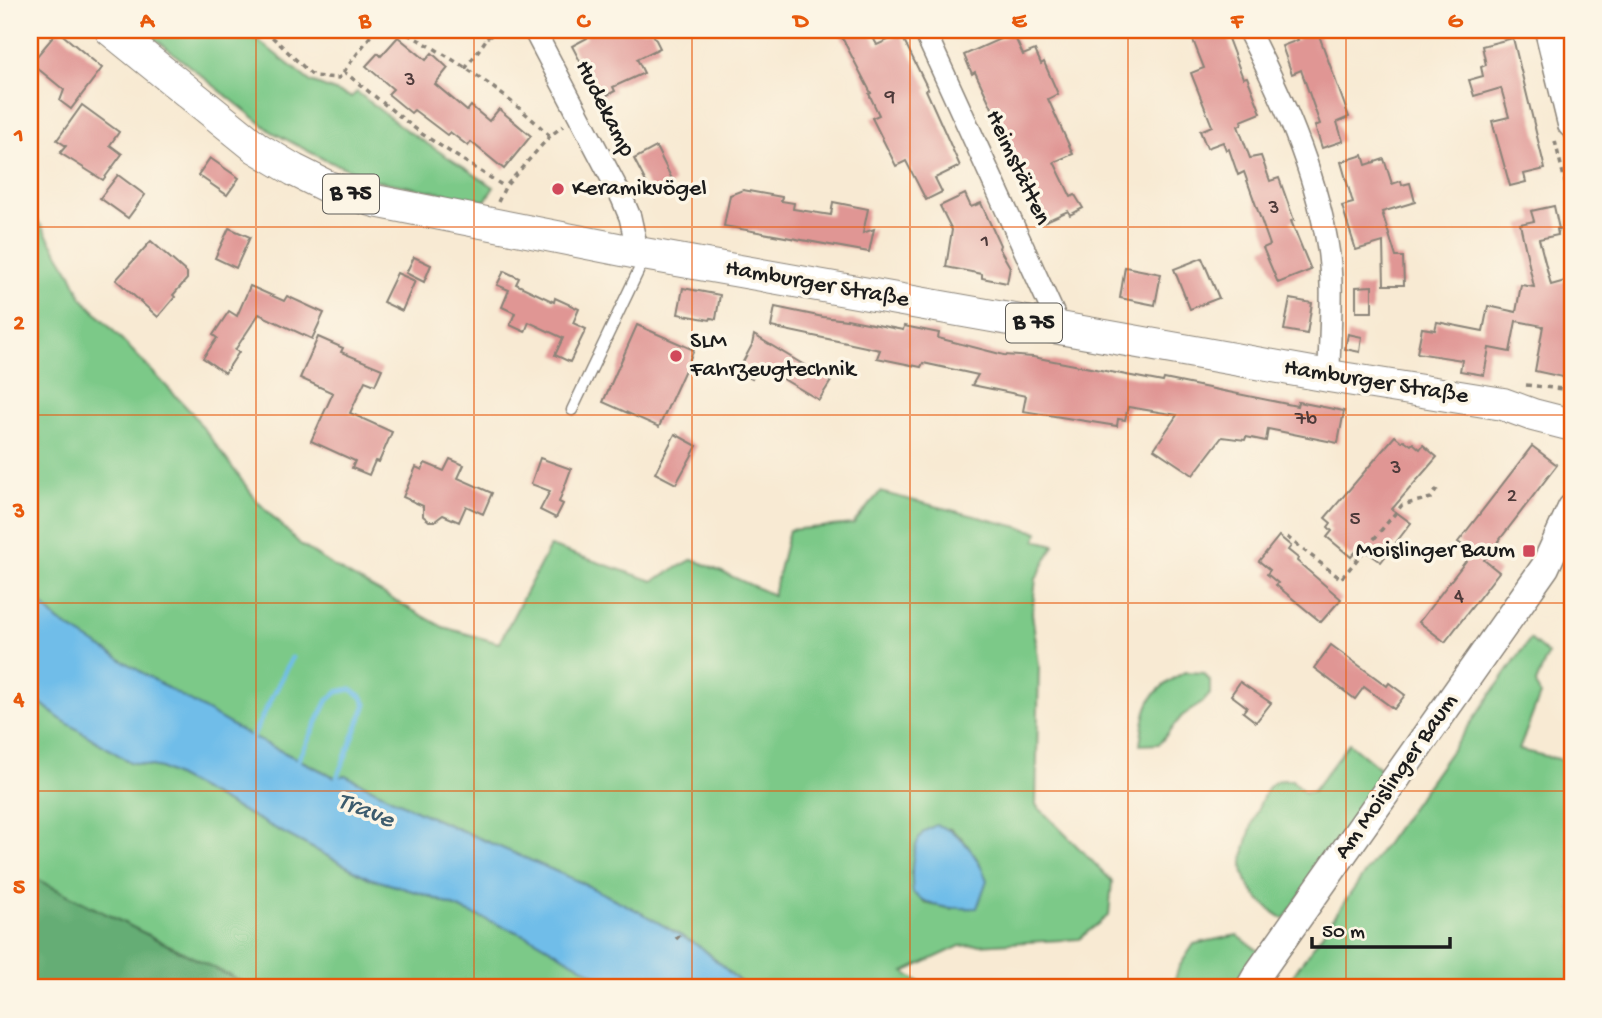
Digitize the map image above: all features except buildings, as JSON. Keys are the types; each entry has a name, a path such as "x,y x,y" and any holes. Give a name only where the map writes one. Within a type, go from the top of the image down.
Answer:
{"main road":[{"name":"Hamburger Straße","path":"111,30 257,148 328,187 375,201 642,253 1329,376 1507,405 1532,415 1572,425"},
{"path":"1549,30 1572,124"},
{"name":"B 75","path":"1507,405 1535,399 1572,403"},
{"name":"Am Moislinger Baum","path":"1250,988 1545,567 1572,508"},
{"name":"Am Moislinger Baum","path":"1545,567 1572,543"}],"street":[{"name":"Hudekamp","path":"534,30 630,217 642,253"},
{"name":"Heimstätten","path":"924,30 1060,328"},
{"path":"1248,30 1308,165 1328,242 1332,309 1329,376"}],"lane":[{"path":"572,410 642,253"}],"path":[{"path":"265,30 313,76 338,78 375,30"},
{"path":"400,30 420,40 518,104 550,135"},
{"path":"479,30 488,37"},
{"path":"465,69 488,37 503,30"},
{"path":"344,71 422,134 505,187"},
{"path":"495,208 505,187 550,135 578,115"},
{"path":"1287,537 1341,579 1402,505 1431,498 1440,485"},
{"path":"676,939 681,934"}],"green space":[{"path":"144,30 245,30 311,82 351,97 357,92 403,128 494,187 485,201 379,181 325,160 272,132"},
{"path":"30,214 35,216 71,274 82,298 192,413 258,502 300,544 333,566 443,627 499,643 550,546 653,581 693,559 773,595 789,530 853,524 880,492 1038,532 1036,540 1054,545 1036,579 1032,613 1039,665 1036,805 1112,881 1109,915 1079,939 960,946 904,972 929,988 747,988 702,948 638,911 580,882 419,812 345,775 337,778 252,737 58,621 30,593","holes":["949,828 962,838 980,863 952,909 924,903 911,873 914,862"]},
{"path":"1530,639 1548,654 1536,683 1540,695 1519,750 1572,762 1572,988 1284,988"},
{"path":"1185,672 1204,673 1210,681 1210,694 1202,703 1182,716 1159,744 1140,745 1150,701 1162,686"},
{"path":"30,694 59,718 130,762 161,768 369,878 426,895 534,939 618,988 254,988 30,876"},
{"path":"1349,743 1384,772 1284,919 1257,897 1244,874 1246,848 1257,810 1267,790 1278,781 1292,780 1304,792 1313,791"},
{"path":"30,876 254,988 30,988"},
{"path":"1237,935 1260,952 1237,988 1172,988 1179,967 1194,944"}],"water":[{"name":"Trave","path":"30,593 58,621 252,737 336,778 345,775 419,812 580,882 638,911 702,948 747,988 618,988 534,939 426,895 369,878 161,768 130,762 59,718 30,694"},
{"path":"936,825 961,839 983,871 987,880 977,908 935,905 913,893 915,848 922,833"}],"waterway":[{"path":"252,737 292,658"},
{"name":"Trave","path":"298,760 328,700 337,692 351,689 361,696 366,704 337,778"}],"place":[{"name":"Keramikvögel","path":"558,189"},
{"name":"SLM Fahrzeugtechnik","path":"676,356"},
{"name":"Moislinger Baum","path":"1529,551"}]}
